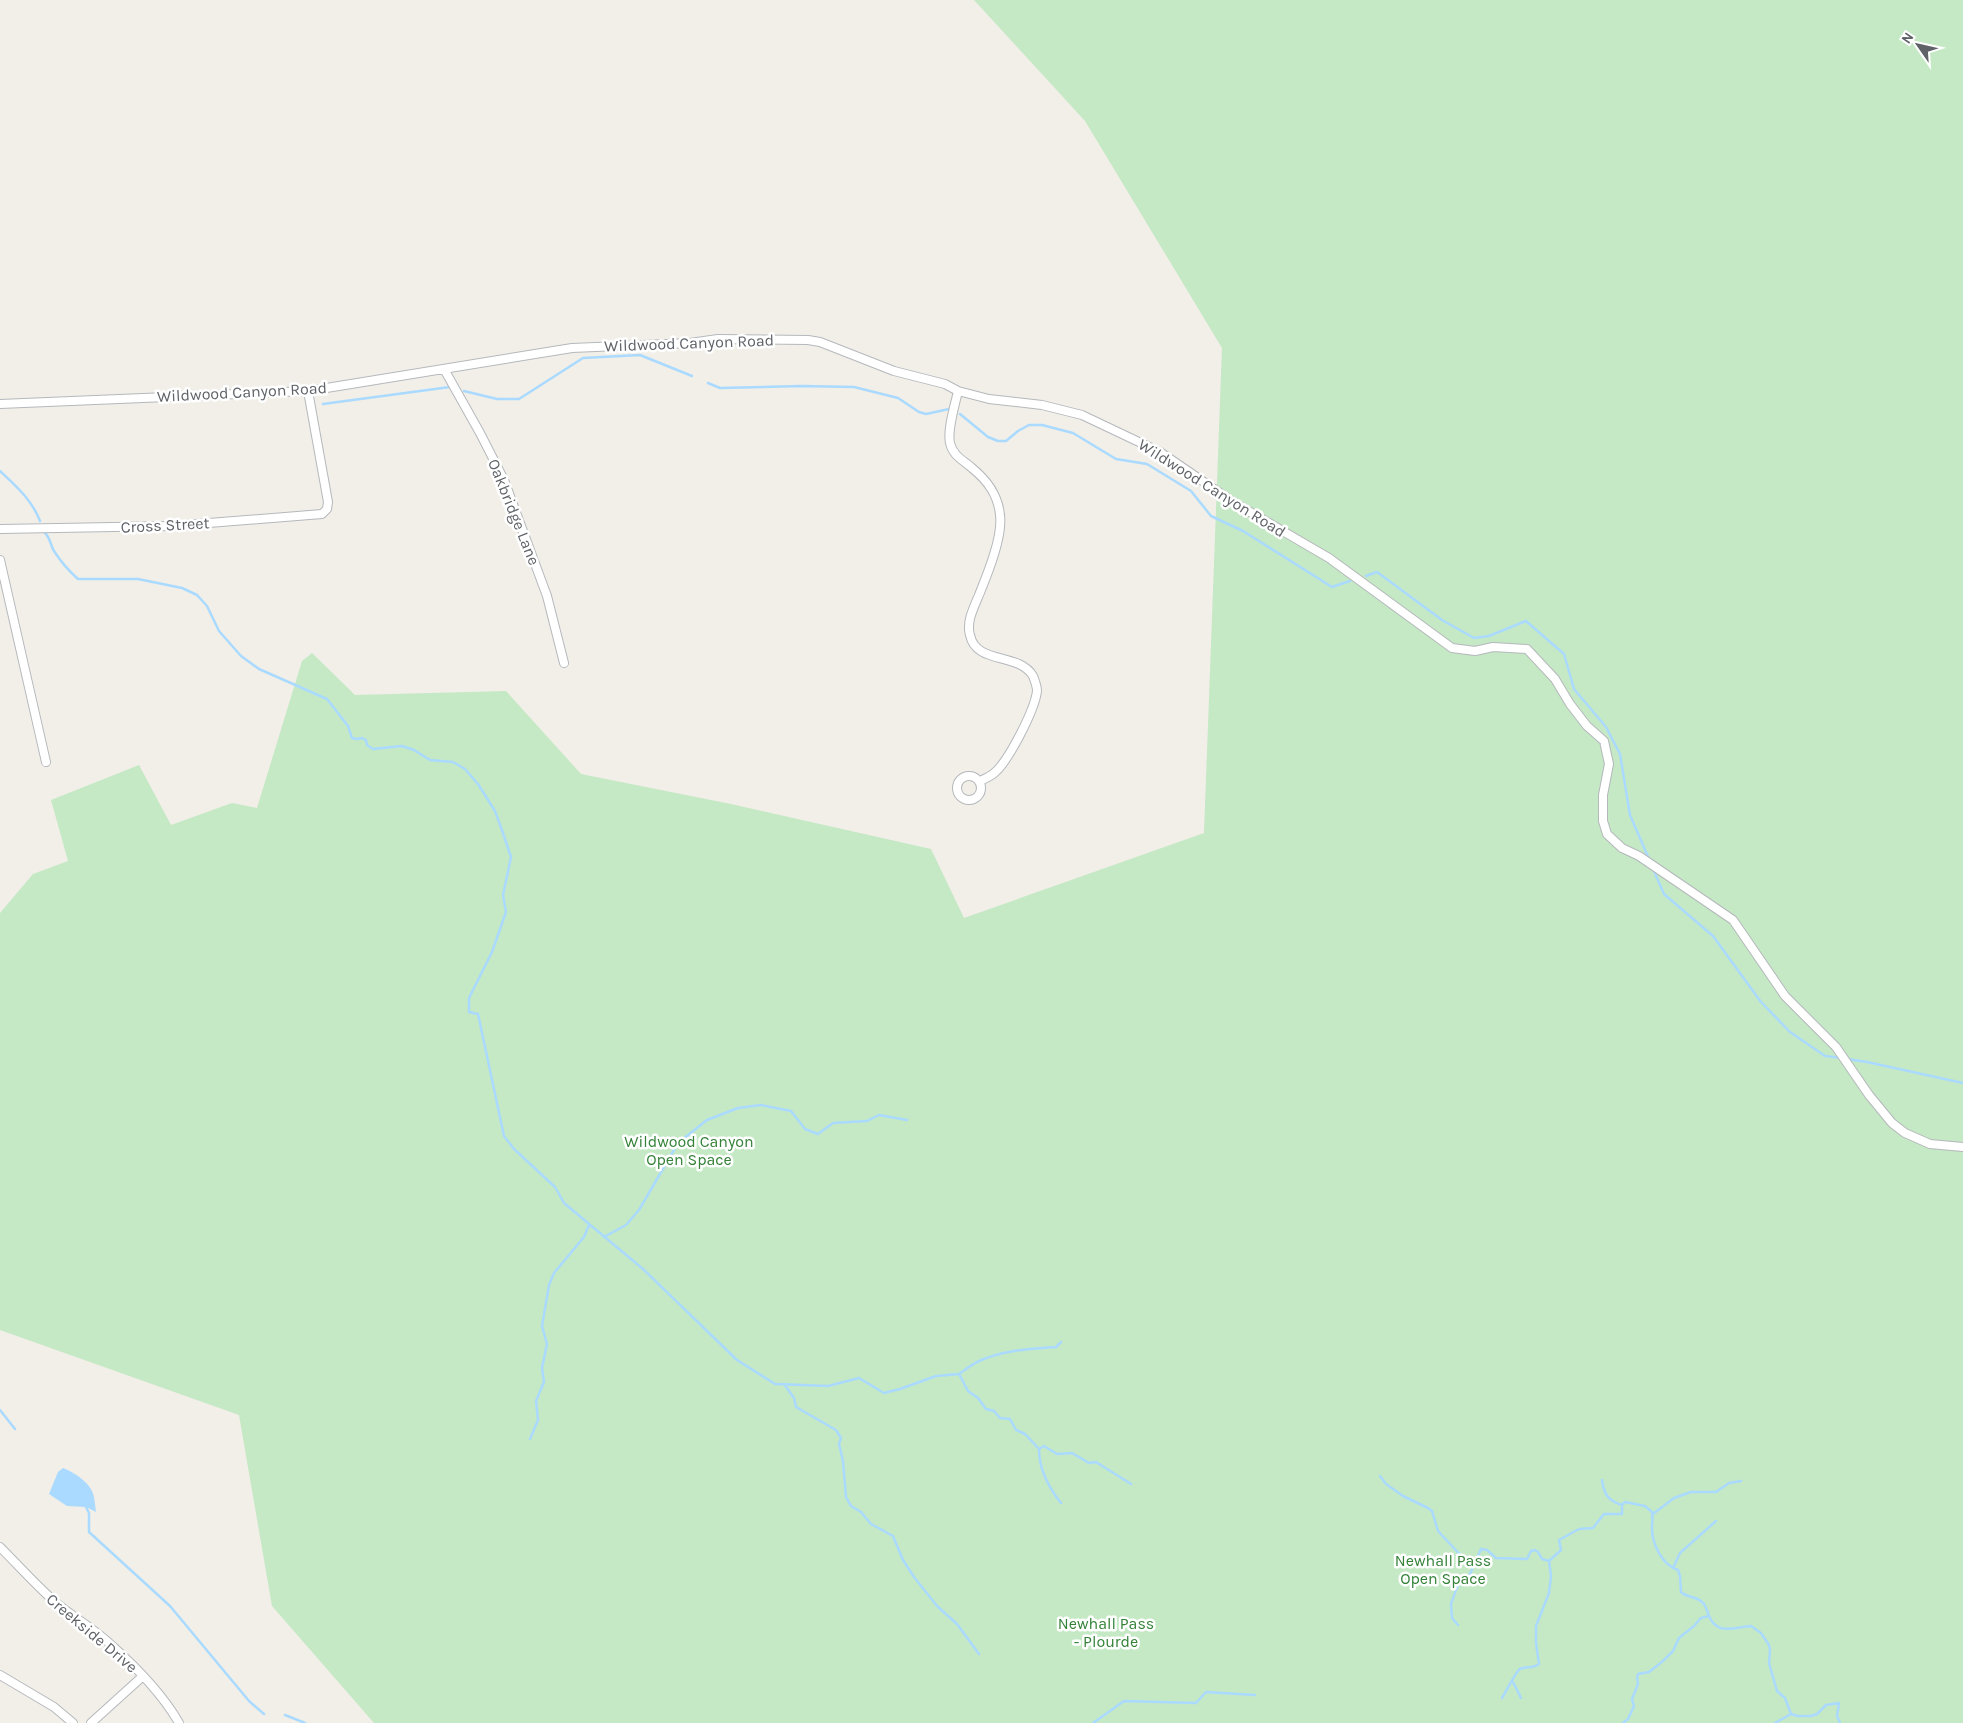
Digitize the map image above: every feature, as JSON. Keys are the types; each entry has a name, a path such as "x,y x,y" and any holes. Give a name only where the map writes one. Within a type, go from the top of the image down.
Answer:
{"street":[{"name":"Wildwood Canyon Road","path":"0,404 308,391 572,348 690,343 718,339 808,340 820,342 894,371 944,384 958,391 989,399 1042,405 1064,410 1098,422 1160,452 1233,502 1329,558 1452,648 1475,651 1493,647 1527,649 1555,680 1587,726 1604,741 1609,764 1602,795 1603,821 1607,834 1622,848 1644,859 1733,920 1785,996 1840,1053 1869,1096 1905,1133 1930,1144 1963,1147"},
{"name":"Oakbridge Lane","path":"444,369 480,432 504,480 547,596 564,663"},
{"name":"Cross Street","path":"0,529 171,526 322,514 328,509 326,490 308,391"},
{"path":"958,391 953,410 950,442 954,454 987,482 996,496 1001,527 988,572 970,621 969,634 975,647 981,652 1020,664 1027,669 1034,678 1037,690 1018,739 1007,757 993,774 980,781"},
{"path":"0,560 46,762"},
{"name":"Creekside Drive","path":"0,1546 42,1590 108,1642 143,1676 170,1708 179,1723"},
{"path":"0,1675 54,1707 73,1723"},
{"path":"91,1723 143,1676"}],"green space":[{"path":"974,0 1963,0 1963,1723 374,1723 272,1606 239,1415 0,1330 0,913 33,874 68,861 51,800 139,765 171,825 232,803 257,808 302,661 312,653 355,695 506,691 581,774 731,804 931,849 964,918 1204,833 1222,348 1085,121"}],"water":[{"path":"63,1468 80,1477 90,1487 94,1496 96,1512 86,1507 67,1506 49,1494 58,1472"}],"waterway":[{"path":"464,391 497,399 519,399 583,358 640,355 692,376"},
{"path":"708,383 720,388 854,387 898,398 919,412 926,414 949,409"},
{"path":"323,404 450,387"},
{"path":"960,414 988,437 998,441 1006,441 1029,425 1042,425 1073,433 1116,459 1147,464 1191,491 1211,516 1243,531 1332,587 1350,581"},
{"path":"0,471 28,500 40,521"},
{"path":"45,533 59,559 78,579 138,579 182,588 197,595 207,606 219,631 241,656 259,669 327,699 348,726 352,738 366,740 367,745 373,749 402,746 414,750 430,760 453,762 465,769 478,784 495,811 511,857 503,895 506,912 492,952 469,998 469,1012 478,1014 504,1136 514,1149 555,1187 564,1203 643,1269 737,1360 775,1384 828,1386 859,1378 884,1393 936,1376 959,1374 968,1391 978,1398 986,1409 994,1411 1000,1418 1010,1419 1016,1430 1025,1434 1039,1449 1039,1456 1046,1478 1052,1491 1061,1503"},
{"path":"1366,576 1377,572 1442,620 1474,638 1489,636 1526,621 1564,654 1574,689 1606,727 1620,754 1630,815 1649,859"},
{"path":"1653,869 1664,894 1713,936 1761,1002 1790,1032 1825,1056 1842,1058"},
{"path":"1847,1059 1963,1083"},
{"path":"604,1237 626,1225 639,1210 678,1143 707,1120 738,1108 761,1105 791,1111 805,1129 818,1134 833,1123 867,1121 879,1115 907,1120"},
{"path":"530,1439 538,1420 536,1401 544,1382 542,1368 547,1344 542,1326 549,1285 554,1273 584,1237 589,1225"},
{"path":"959,1374 988,1357 1017,1351 1056,1347 1061,1342"},
{"path":"784,1384 794,1398 796,1407 836,1430 841,1438 839,1444 843,1461 846,1497 851,1506 861,1512 871,1524 893,1536 903,1560 914,1577 937,1606 957,1624 979,1654"},
{"path":"0,1410 15,1429"},
{"path":"1039,1449 1044,1446 1057,1454 1072,1453 1089,1463 1096,1462 1131,1484"},
{"path":"1380,1476 1386,1484 1403,1496 1432,1511 1438,1531 1465,1560 1471,1557 1476,1560"},
{"path":"1602,1480 1604,1489 1610,1499 1622,1505"},
{"path":"1653,1514 1674,1498 1691,1492 1716,1492 1729,1483 1741,1481"},
{"path":"1458,1625 1452,1618 1451,1604 1457,1587 1470,1574 1481,1549 1487,1550 1496,1558 1527,1559 1531,1551 1535,1550 1542,1559 1549,1561 1561,1550 1559,1540 1579,1529 1593,1528 1604,1514 1622,1514 1622,1505 1625,1502 1645,1506 1652,1512 1652,1534 1659,1553 1667,1564 1678,1570 1681,1592 1700,1600 1705,1606 1712,1622 1717,1626 1727,1629 1751,1626 1761,1633 1769,1645 1769,1663 1777,1691 1785,1698 1791,1714 1811,1716 1817,1714 1826,1705 1839,1703 1837,1716 1840,1723"},
{"path":"85,1505 89,1513 89,1532 170,1606 249,1701 264,1714"},
{"path":"1673,1568 1680,1553 1716,1521"},
{"path":"1502,1698 1518,1670 1539,1664 1536,1626 1549,1593 1551,1576 1549,1561"},
{"path":"1623,1723 1628,1719 1634,1706 1632,1699 1638,1684 1638,1674 1649,1672 1663,1661 1673,1651 1679,1638 1701,1618 1709,1616"},
{"path":"1513,1682 1521,1698"},
{"path":"1093,1723 1124,1701 1196,1703 1206,1692 1255,1695"},
{"path":"1775,1723 1791,1714"},
{"path":"285,1715 305,1723"}],"park label":[{"name":"Wildwood Canyon Open Space","path":"689,1150"},
{"name":"Newhall Pass Open Space","path":"1443,1569"},
{"name":"Newhall Pass - Plourde","path":"1106,1632"}]}
